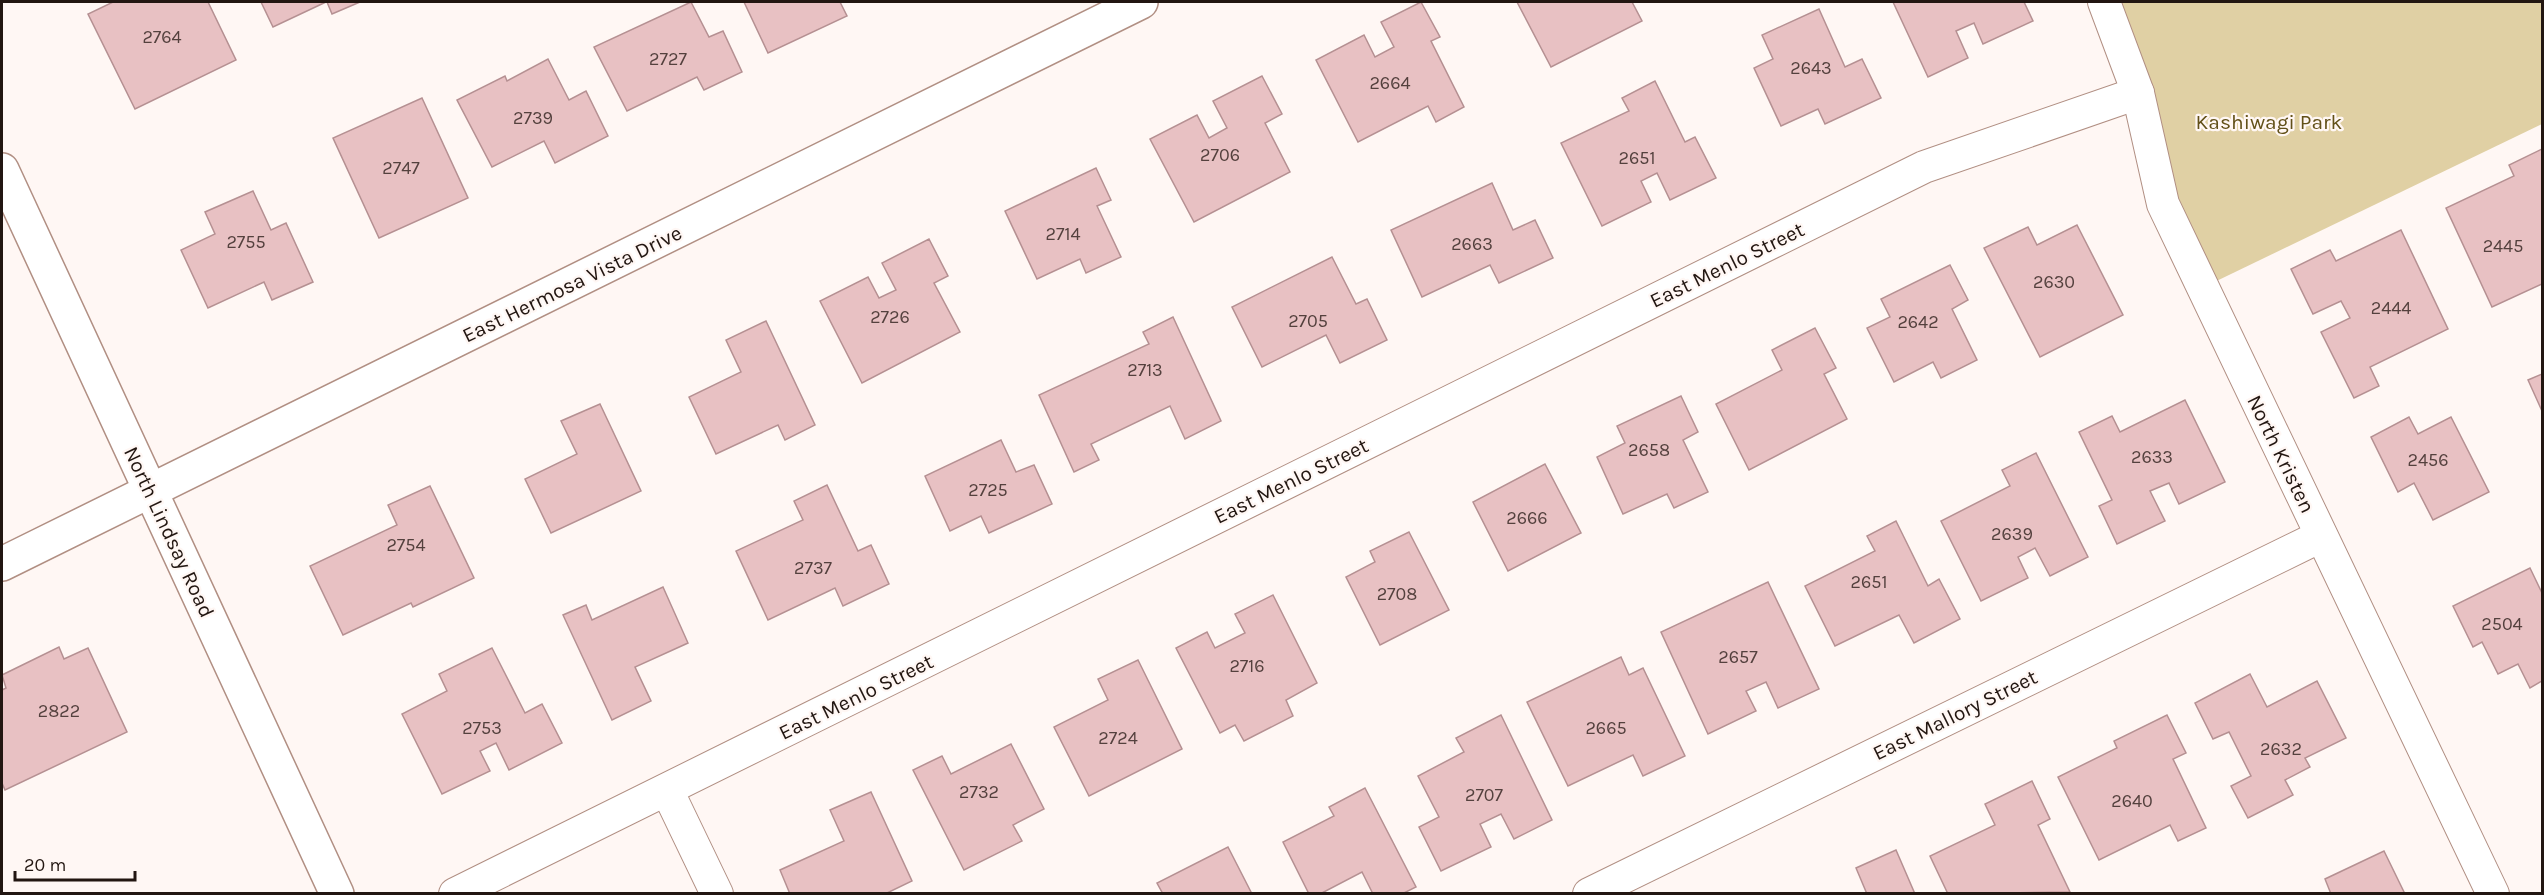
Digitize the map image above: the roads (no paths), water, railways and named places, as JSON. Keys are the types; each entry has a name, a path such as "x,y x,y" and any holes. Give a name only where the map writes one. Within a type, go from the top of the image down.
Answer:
{"street":[{"name":"East Hermosa Vista Drive","path":"2,564 1141,2"},
{"name":"North Kristen","path":"2104,2 2138,93 2163,204 2493,894"},
{"name":"East Menlo Street","path":"455,894 1924,167 2138,93"},
{"name":"North Lindsay Road","path":"2,170 337,894"},
{"name":"East Mallory Street","path":"1589,894 2321,536"},
{"path":"667,790 717,894"}],"park label":[{"name":"Kashiwagi Park","path":"2269,122"}]}
